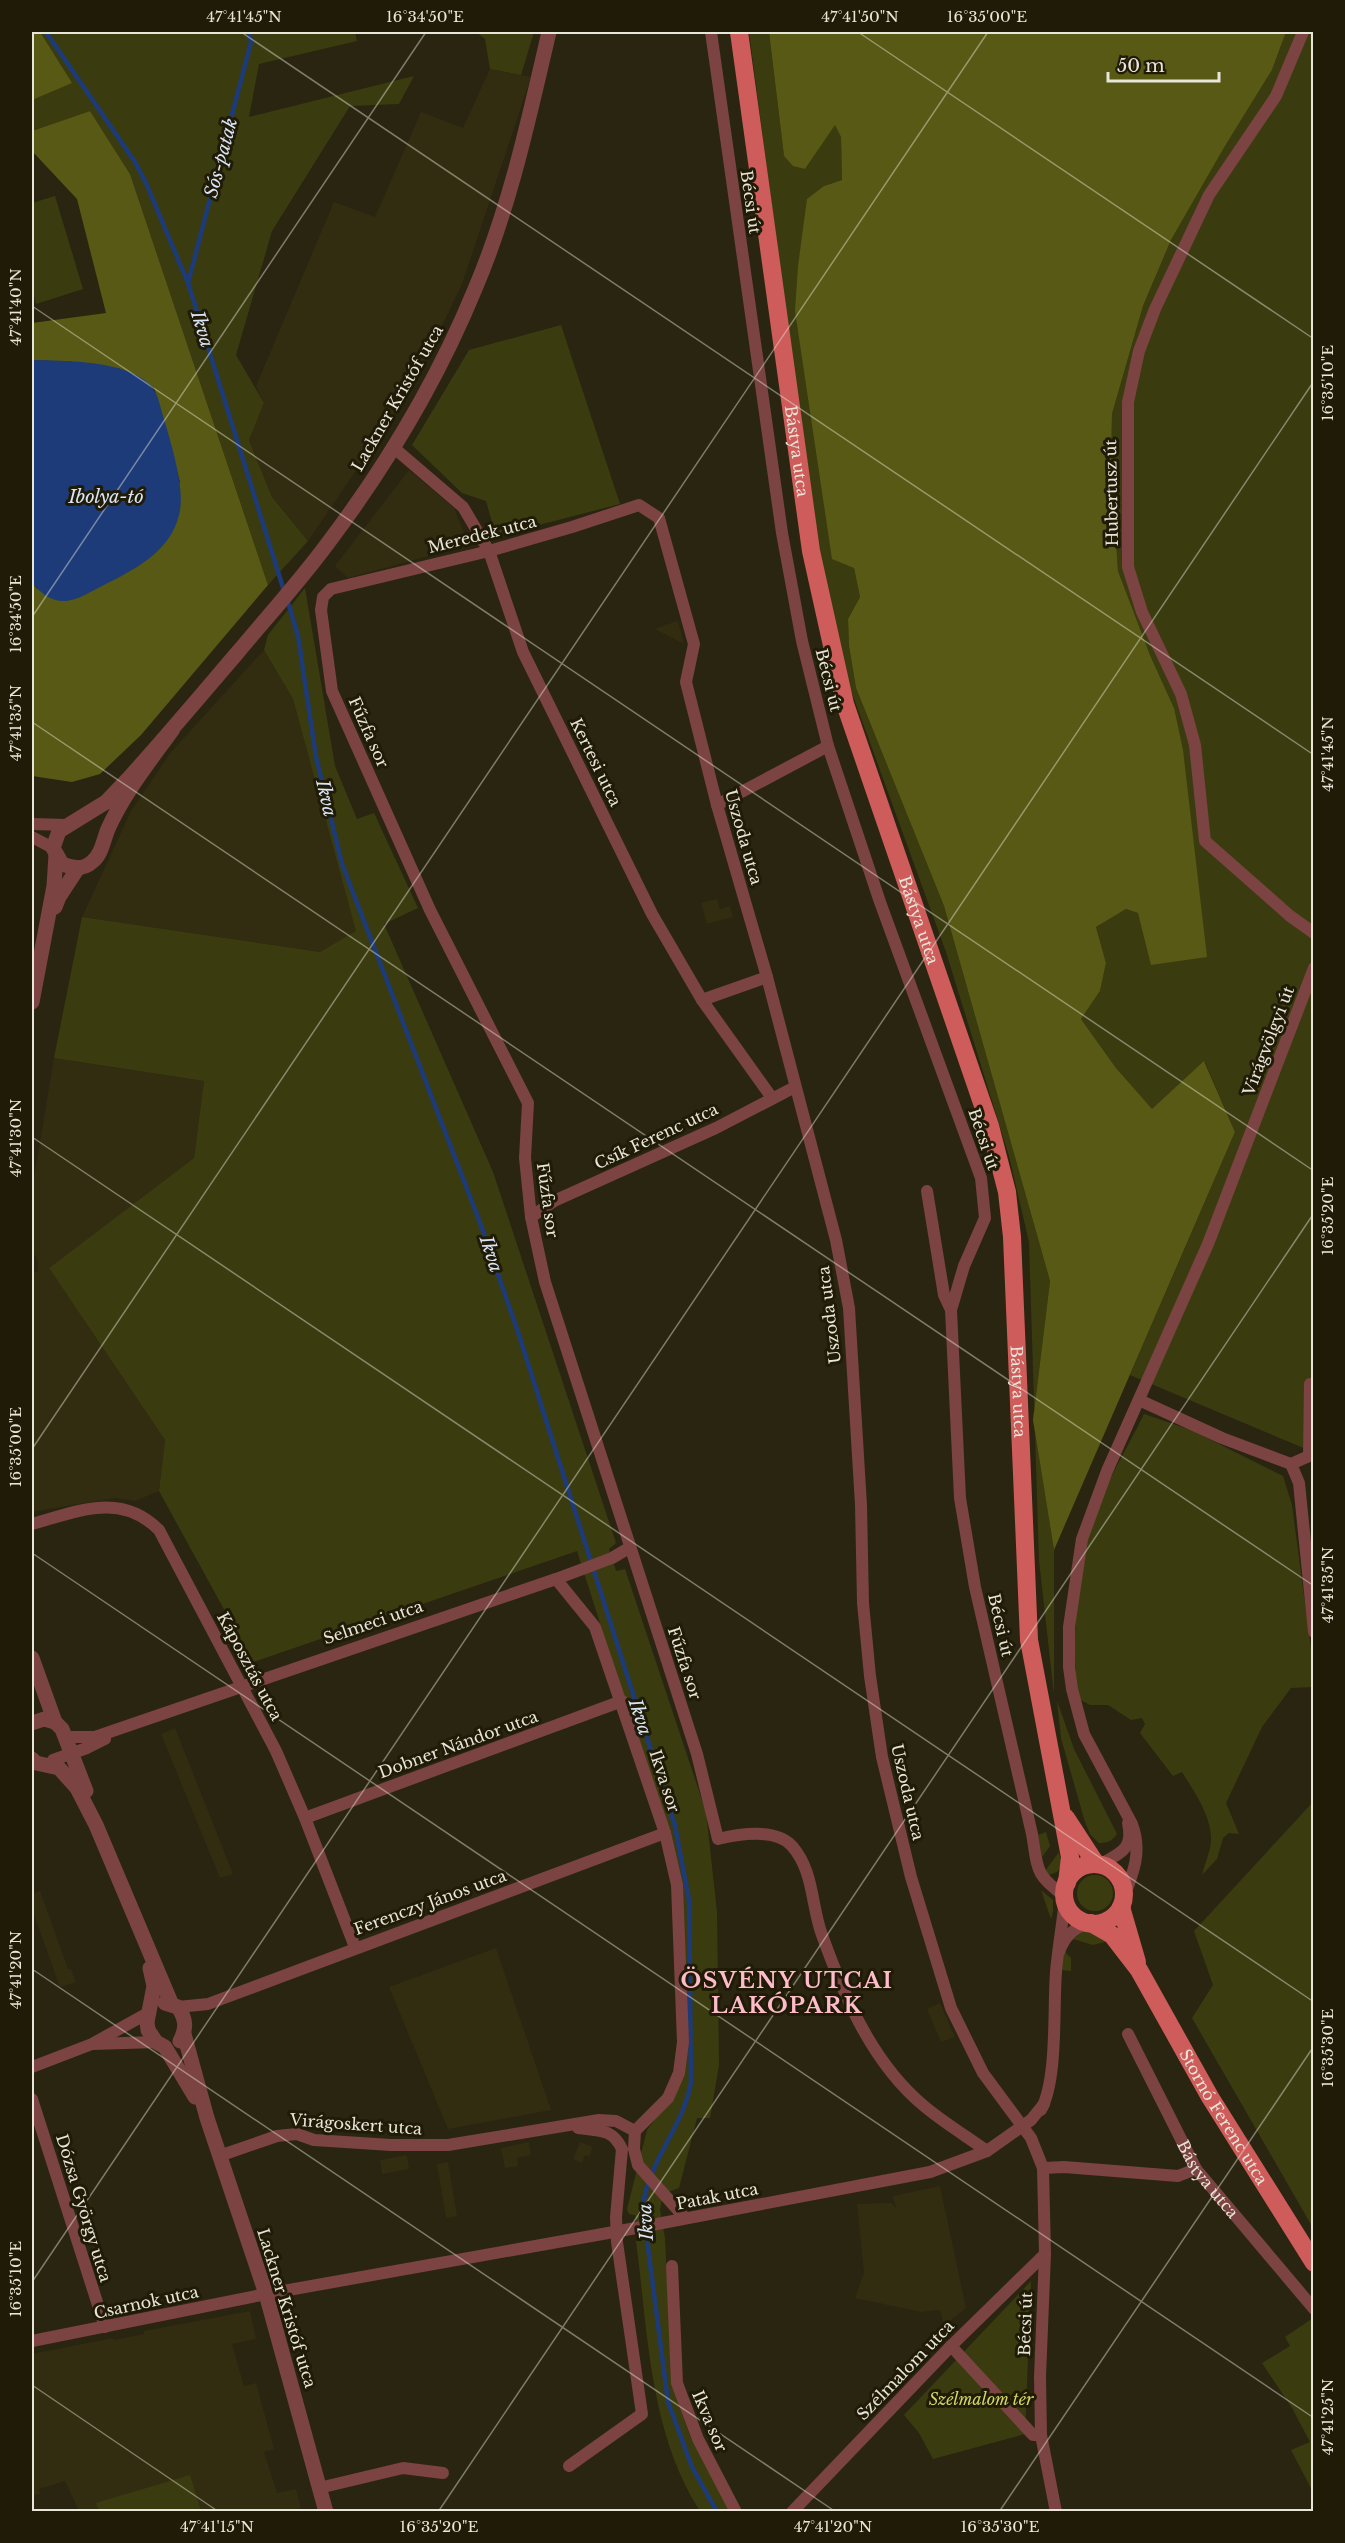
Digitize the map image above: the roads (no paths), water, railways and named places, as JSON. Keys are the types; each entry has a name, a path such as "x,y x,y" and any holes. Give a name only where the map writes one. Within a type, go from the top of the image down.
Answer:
{"main road":[{"name":"Bástya utca","path":"739,32 810,551 819,595 845,704 990,1126 1006,1192 1014,1266 1029,1640 1070,1857 1065,1892"},
{"name":"Bástya utca","path":"1062,1812 1098,1864"},
{"path":"1098,1864 1110,1868 1118,1876 1123,1886 1123,1902 1111,1918 1101,1923 1091,1923 1074,1915 1065,1892 1078,1869 1098,1864"},
{"name":"Stornó Ferenc utca","path":"1123,1902 1139,1970"},
{"name":"Stornó Ferenc utca","path":"1091,1923 1112,1935 1139,1970 1210,2097 1314,2263"}],"street":[{"name":"Lackner Kristóf utca","path":"32,1002 54,886 55,852 59,831 106,802 173,729 329,543 393,447 453,340 476,287 505,206 549,32"},
{"name":"Bécsi út","path":"711,32 782,533 802,641 828,746 880,902 981,1178 985,1218 964,1266 951,1310 960,1498 975,1587 1032,1834 1038,1872 1051,1887 1065,1892"},
{"name":"Hubertusz út","path":"1303,32 1276,96 1209,195 1155,309 1139,351 1128,402 1128,543 1131,581 1181,694 1195,745 1205,841 1290,916 1314,933"},
{"name":"Kertesi utca","path":"393,447 463,507 489,551 523,652 652,914 702,1000 772,1098"},
{"name":"Meredek utca","path":"331,589 489,551 639,505"},
{"name":"Uszoda utca","path":"639,505 659,518 694,644 686,682 717,805 767,977 836,1240 849,1308 861,1505 863,1603 870,1676 882,1757 911,1877 951,2008 983,2073 1022,2126"},
{"name":"Fűzfa sor","path":"331,589 323,597 321,610 332,691 430,910 528,1103 525,1158 531,1217 545,1282 697,1754 718,1839 736,1835 783,1838 804,1863 820,1932 838,1978 884,2062 924,2106 987,2151"},
{"name":"Lackner Kristóf utca","path":"46,933 59,897 78,868 87,866 100,854 102,843 117,810 173,729"},
{"path":"717,805 828,746"},
{"path":"32,824 91,825 98,831 102,843"},
{"path":"32,837 55,852 62,864 78,868"},
{"name":"Virágvölgyi út","path":"1122,1808 1084,1734 1077,1712 1069,1667 1069,1627 1082,1539 1107,1471 1208,1244 1314,968"},
{"path":"702,1000 767,977"},
{"name":"Csík Ferenc utca","path":"531,1217 554,1202 716,1128 795,1087"},
{"name":"Bécsi út","path":"927,1191 944,1295 951,1310"},
{"path":"1290,1464 1309,1456 1310,1384"},
{"path":"1139,1400 1222,1438 1290,1464 1299,1483 1314,1632"},
{"name":"Káposztás utca","path":"32,1524 103,1507 126,1509 152,1523 159,1530 276,1751 305,1818 355,1947"},
{"name":"Selmeci utca","path":"65,1737 95,1737 556,1579 612,1558 629,1548"},
{"name":"Ikva sor","path":"556,1579 595,1627 665,1833"},
{"name":"Lackner Kristóf utca","path":"32,1658 55,1722 62,1729 72,1754 96,1825 142,1938 175,2006 186,2018 185,2030 207,2118 266,2294 326,2511"},
{"name":"Dobner Nándor utca","path":"305,1818 622,1701"},
{"path":"32,1723 44,1719 55,1722"},
{"name":"Selmeci utca","path":"39,1762 72,1754 127,1726"},
{"path":"39,1762 61,1750 65,1737"},
{"name":"Lackner Kristóf utca","path":"39,1762 59,1768 70,1778 96,1825"},
{"path":"1098,1864 1122,1853 1128,1846 1130,1835 1122,1808"},
{"path":"1122,1808 1138,1838 1138,1853 1123,1902"},
{"path":"665,1833 677,1885 683,2042 679,2073 668,2098 635,2132 634,2149 638,2165 685,2218"},
{"name":"Ferenczy János utca","path":"185,2030 193,2014 208,2004 355,1947 665,1833"},
{"path":"1031,2138 1033,2127 1044,2104 1051,2061 1065,1892"},
{"path":"1058,1956 1071,1932 1080,1925 1091,1923"},
{"name":"Lackner Kristóf utca","path":"142,1938 153,1978 148,2030 160,2044 207,2118"},
{"path":"32,2067 92,2044 164,2003 175,2006"},
{"name":"Ferenczy János utca","path":"175,2006 208,2004"},
{"path":"92,2044 179,2042 185,2030"},
{"name":"Bástya utca","path":"1128,2034 1196,2169 1314,2309"},
{"name":"Dózsa György utca","path":"32,2099 105,2327"},
{"path":"1022,2126 1044,2104"},
{"name":"Virágoskert utca","path":"219,2156 277,2136 297,2134 314,2139 391,2145 448,2145 565,2126 616,2121 635,2132"},
{"name":"Virágoskert utca","path":"565,2126 609,2132 618,2140 622,2149 616,2231"},
{"name":"Bécsi út","path":"1022,2126 1031,2138 1043,2168 1045,2254 1040,2377 1041,2435 1056,2511"},
{"name":"Patak utca","path":"266,2294 664,2223 930,2172 987,2151 1022,2126"},
{"path":"1043,2168 1064,2167 1178,2176 1196,2169"},
{"path":"569,2466 642,2414 616,2231"},
{"name":"Szélmalom utca","path":"792,2511 951,2346 1045,2254"},
{"name":"Ikva sor","path":"672,2266 677,2383 698,2439 736,2511"},
{"name":"Csarnok utca","path":"32,2341 266,2294"},
{"path":"951,2346 1033,2435 1041,2435"},
{"path":"319,2488 403,2468 442,2473"}],"water":[{"name":"Ibolya-tó","path":"32,360 103,365 121,369 150,385 158,398 178,473 181,503 179,515 167,540 137,567 84,595 66,601 46,596 32,582"}],"waterway":[{"name":"Ikva","path":"46,32 135,162 146,183 188,283 284,591"},
{"name":"Sós-patak","path":"188,283 251,42 249,32"},
{"name":"Ikva","path":"287,599 298,636 316,757 342,864 479,1220 518,1332 675,1826 689,1900 691,2082 681,2115 650,2177 643,2209 668,2402 692,2467 717,2512"}],"district":[{"name":"ÖSVÉNY UTCAI LAKÓPARK","path":"787,1992"}],"park label":[{"name":"Szélmalom tér","path":"981,2399"}]}
